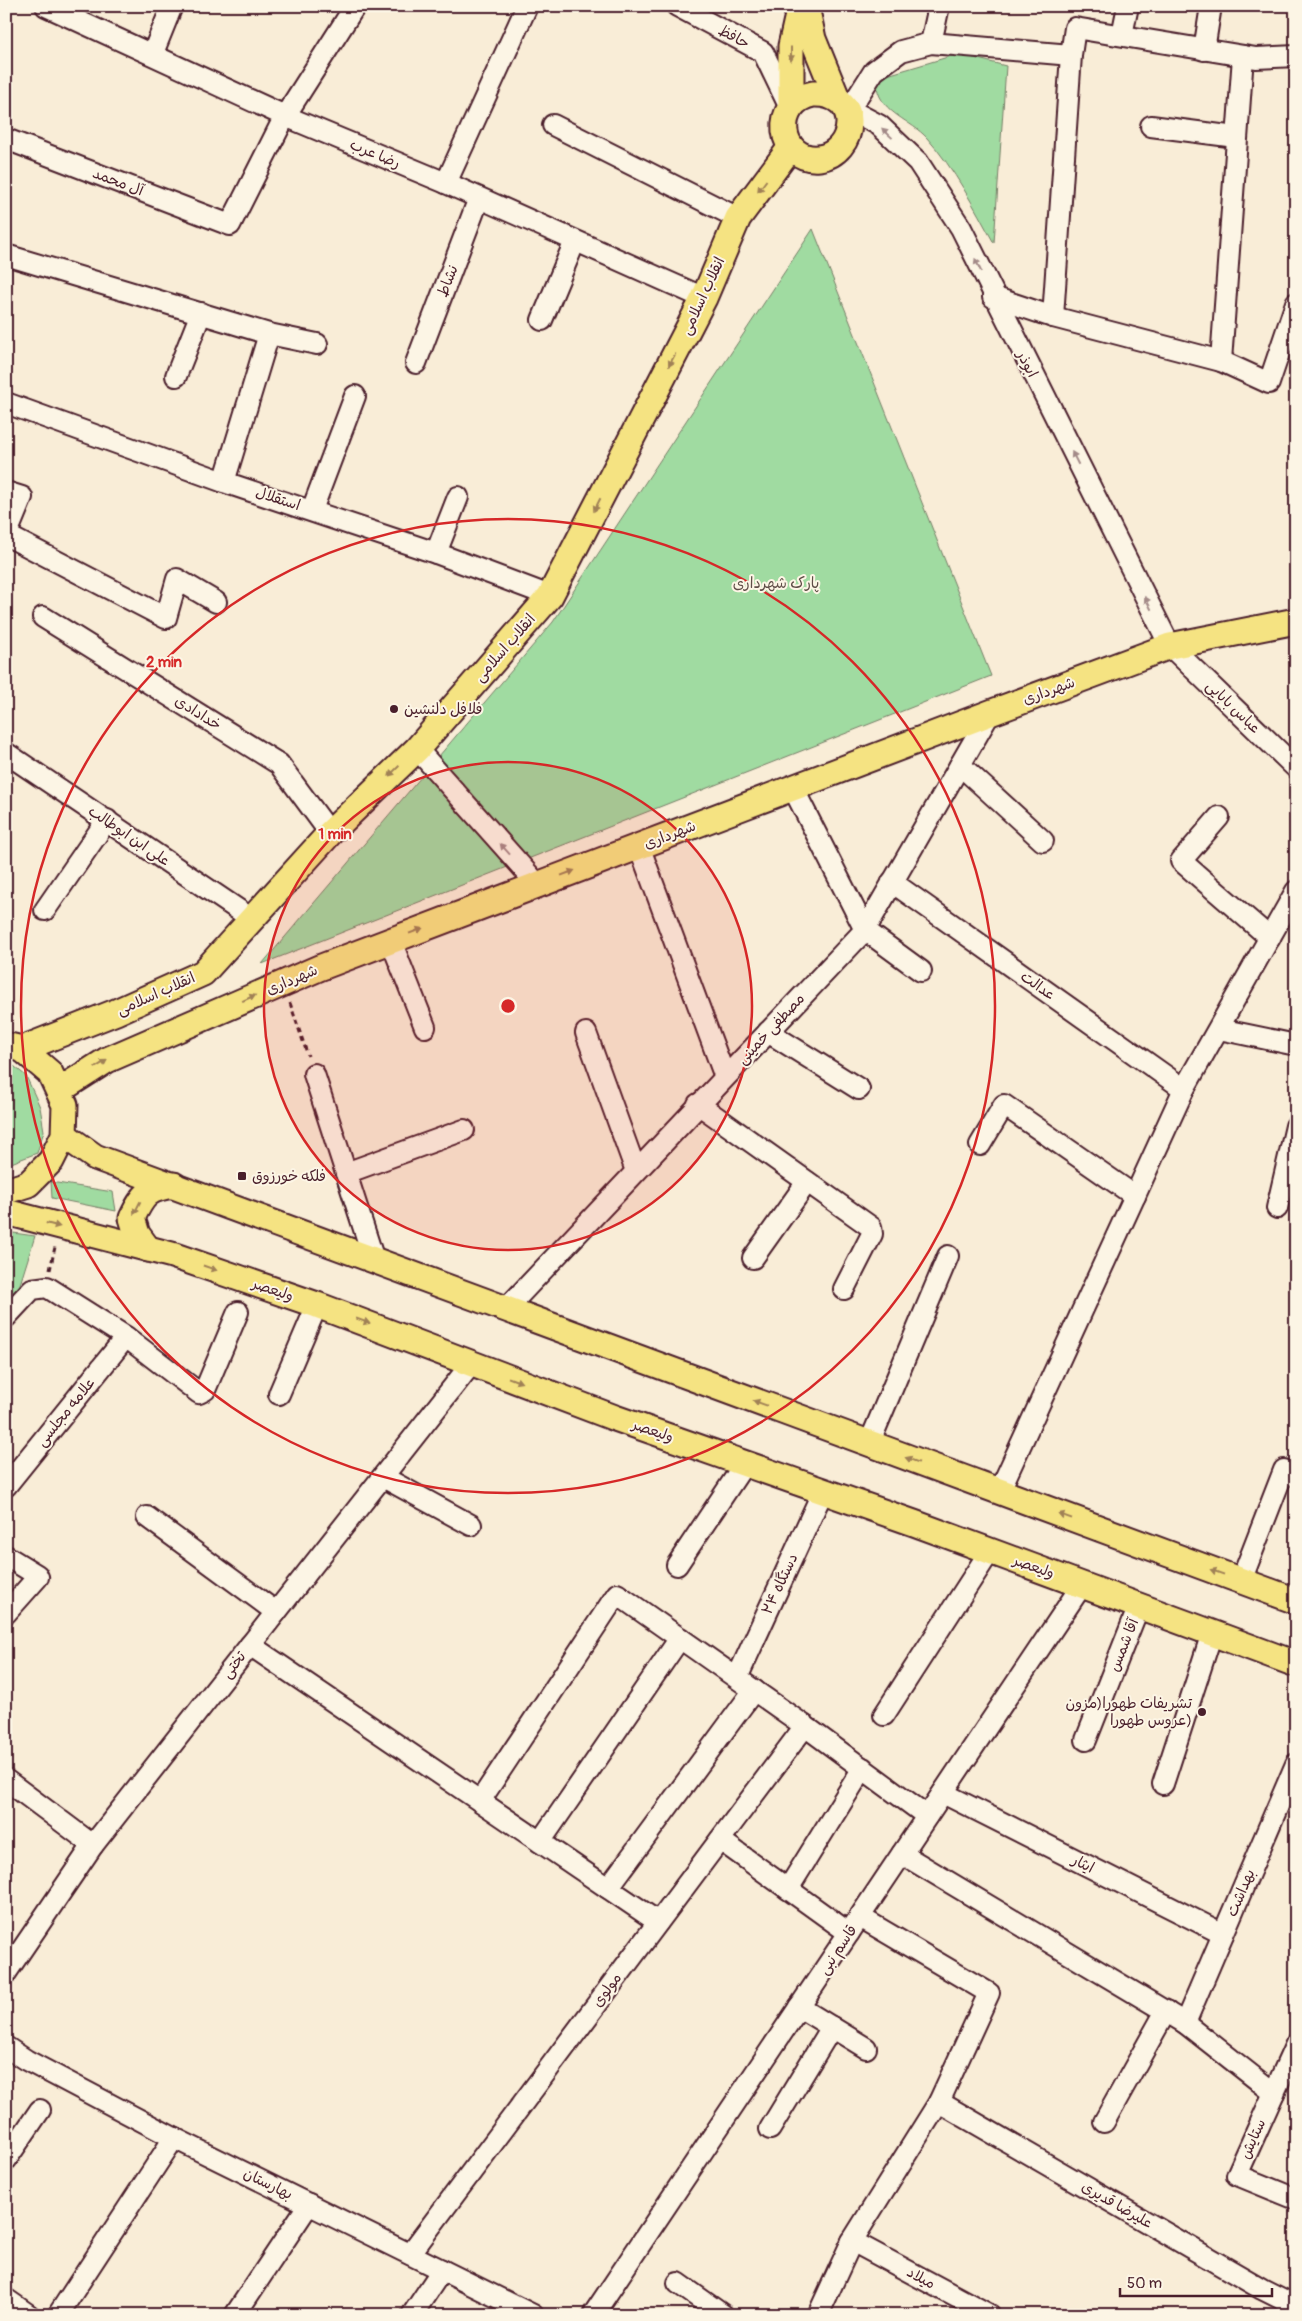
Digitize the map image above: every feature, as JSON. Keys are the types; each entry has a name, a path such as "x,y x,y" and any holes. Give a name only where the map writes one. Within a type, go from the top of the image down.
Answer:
{"main road":[{"path":"791,107 791,46 800,6"},
{"path":"806,6 813,39 847,105 848,134 837,150 819,158 809,157 791,147 784,128 785,118 791,107 799,99 813,94 828,94 847,105"},
{"name":"انقلاب اسلامی","path":"14,1047 116,1012 203,973 330,833 417,749 550,596 704,298 738,218 791,147"},
{"name":"شهرداری","path":"60,1090 108,1060 284,983 639,846 1170,646 1296,621"},
{"path":"6,1191 28,1184 51,1161 64,1135 65,1105 60,1090 50,1073 14,1047"},
{"path":"64,1135 95,1157 1296,1601"},
{"path":"148,1249 137,1234 132,1218 140,1200 156,1187 174,1185"},
{"name":"ولیعصر","path":"6,1212 172,1255 317,1305 615,1418 990,1551 1296,1664"}],"street":[{"name":"رضا عرب","path":"46,6 153,53 285,116 446,183 704,298"},
{"path":"153,53 172,6"},
{"path":"285,116 354,6"},
{"path":"446,183 527,6"},
{"name":"حافظ","path":"677,6 763,52 791,107"},
{"path":"931,43 939,6"},
{"path":"1122,35 1128,6"},
{"path":"1204,50 1211,6"},
{"path":"1052,317 1071,55 1075,28 1256,58 1296,56"},
{"path":"847,105 874,72 902,51 931,43 1071,55"},
{"path":"1221,361 1243,56"},
{"name":"ابوذر","path":"847,105 860,115 879,125 918,162 961,228 993,297 1170,646"},
{"name":"آل محمد","path":"6,138 230,225 285,116"},
{"path":"552,125 738,218"},
{"path":"1151,126 1236,138"},
{"name":"نشاط","path":"416,364 479,198"},
{"path":"542,320 575,241"},
{"path":"6,255 269,334 317,344"},
{"path":"993,297 1052,317 1221,361 1269,383 1293,329 1296,303"},
{"path":"176,376 201,314"},
{"path":"224,482 269,334"},
{"path":"312,510 355,396"},
{"name":"استقلال","path":"8,410 312,510 436,553 550,596"},
{"path":"6,492 22,497 6,535 166,618 177,579 216,602"},
{"path":"436,553 458,497"},
{"name":"خدادادی","path":"43,617 279,764 330,833"},
{"name":"عباس بابایی","path":"1170,646 1296,768"},
{"name":"مصطفی خمینی","path":"506,1309 698,1104 865,930 990,713"},
{"path":"417,749 538,885"},
{"name":"علی ابن ابوطالب","path":"6,754 252,919"},
{"path":"960,765 1043,841"},
{"path":"793,788 865,930 921,970"},
{"path":"1220,817 1181,861 1270,938"},
{"path":"45,910 107,820"},
{"path":"639,846 725,1077"},
{"name":"عدالت","path":"892,882 1184,1089"},
{"path":"1000,1492 1184,1089 1296,891"},
{"path":"391,941 425,1027"},
{"path":"1219,1029 1296,1045"},
{"path":"768,1032 859,1089"},
{"path":"586,1033 636,1171"},
{"path":"314,1074 374,1260"},
{"path":"698,1104 871,1227 872,1230 844,1289"},
{"path":"980,1145 1004,1105 1135,1196"},
{"path":"1277,1208 1296,1126"},
{"path":"346,1173 464,1130"},
{"path":"753,1258 807,1182"},
{"path":"869,1444 948,1256"},
{"path":"6,1317 32,1289 47,1287 126,1337 199,1392 205,1390 238,1312"},
{"path":"280,1394 317,1305"},
{"name":"علامه مجلسی","path":"6,1485 126,1337"},
{"name":"تختی","path":"6,1973 93,1844 472,1363"},
{"path":"677,1565 745,1463"},
{"path":"1241,1581 1284,1470 1296,1476"},
{"path":"382,1477 471,1525"},
{"name":"۲۴ دستگاه","path":"737,1678 823,1491"},
{"path":"147,1517 276,1612"},
{"path":"884,1716 990,1551"},
{"path":"6,1556 37,1574 38,1577 6,1614"},
{"name":"قاسم نبی","path":"593,2315 1082,1585"},
{"path":"480,1801 617,1594 754,1690 927,1816"},
{"name":"آقا شمس","path":"1086,1740 1139,1606"},
{"path":"1163,1784 1212,1633"},
{"path":"540,1842 680,1638"},
{"path":"250,1645 658,1922"},
{"path":"608,1888 754,1690"},
{"name":"مولوی","path":"410,2254 804,1726"},
{"name":"بهداشت","path":"1185,2023 1296,1764"},
{"path":"788,1889 862,1768"},
{"path":"6,1780 93,1844"},
{"name":"ایثار","path":"942,1793 1223,1934"},
{"path":"720,1840 788,1889 854,1925 989,1993 939,2102 852,2241 818,2315"},
{"path":"902,1854 1185,2023 1274,2093"},
{"path":"799,2007 866,2048"},
{"path":"1104,2122 1166,2011"},
{"path":"770,2129 832,2027"},
{"name":"ستایش","path":"1296,2044 1237,2175 1296,2199"},
{"name":"بهارستان","path":"6,2047 26,2060 174,2138 533,2315"},
{"name":"علیرضا قدیری","path":"939,2102 1262,2289 1296,2306"},
{"path":"6,2160 40,2110"},
{"path":"58,2315 174,2138"},
{"path":"235,2315 309,2204"},
{"name":"میلاد","path":"852,2241 988,2314"},
{"path":"412,2315 442,2270"},
{"path":"678,2283 723,2315"},
{"path":"6,2299 29,2315"}],"path":[{"path":"284,983 314,1074"},
{"path":"47,1287 59,1226"}],"green space":[{"path":"958,54 1006,66 994,243 964,189 937,150 921,132 884,104 877,87 884,76"},
{"name":"پارک شهرداری","path":"813,229 991,676 262,964 553,622"},
{"path":"9,1062 26,1076 40,1107 44,1131 37,1153 6,1165 6,1063"},
{"path":"51,1182 113,1192 116,1211 52,1198"},
{"path":"6,1232 35,1236 17,1294 6,1294"}],"place":[{"name":"فلافل دلنشین","path":"394,709"},
{"name":"فلکه خورزوق","path":"242,1176"},
{"name":"تشریفات طهورا(مزون عروس طهورا)","path":"1202,1712"}]}
